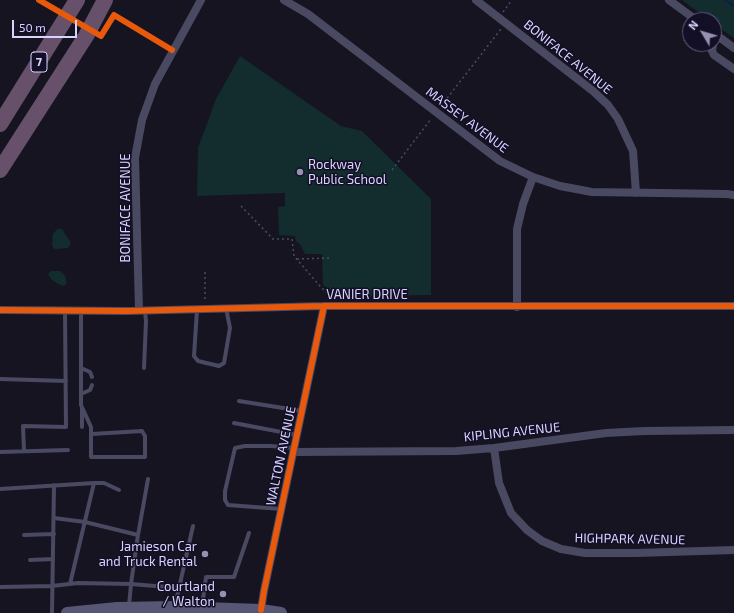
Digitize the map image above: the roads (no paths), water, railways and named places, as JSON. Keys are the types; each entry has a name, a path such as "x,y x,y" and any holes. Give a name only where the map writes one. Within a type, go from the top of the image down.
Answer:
{"highway":[{"name":"7","path":"0,124 77,0"},
{"name":"7","path":"0,170 86,36 105,0"},
{"path":"0,180 30,122"}],"main road":[{"path":"67,613 175,606 281,613"}],"street":[{"name":"BONIFACE AVENUE","path":"142,310 135,158 142,120 155,84 201,0"},
{"name":"MASSEY AVENUE","path":"284,0 308,14 500,161 533,177 560,186 592,192 734,195"},
{"name":"BONIFACE AVENUE","path":"476,0 593,91 608,105 618,119 633,151 636,193"},
{"path":"669,0 685,12"},
{"path":"722,41 734,48"},
{"path":"713,52 714,55 734,69"},
{"path":"517,307 517,230 523,204 533,177"},
{"name":"VANIER DRIVE","path":"0,310 81,311 324,306 734,306"},
{"name":"WALTON AVENUE","path":"254,611 264,591 324,306"},
{"name":"KIPLING AVENUE","path":"294,450 456,451 494,448 606,433 734,430"},
{"name":"HIGHPARK AVENUE","path":"494,448 499,483 511,512 527,530 542,541 561,549 585,553 734,550"}],"lane":[{"path":"196,309 194,356 198,361 220,366 224,364 230,328 226,308"},
{"path":"24,451 23,426 66,427 65,310"},
{"path":"142,310 146,321 144,368"},
{"path":"81,311 82,427"},
{"path":"81,368 90,372 92,377"},
{"path":"0,379 66,381"},
{"path":"81,394 90,390 92,385"},
{"path":"239,400 302,412"},
{"path":"82,405 91,427 91,457 145,457 145,436 142,431 92,434"},
{"path":"234,423 297,435"},
{"path":"281,509 228,505 225,500 225,491 235,448 245,446 271,446 294,450"},
{"path":"0,452 68,450"},
{"path":"129,610 138,535 148,479"},
{"path":"70,584 94,483"},
{"path":"0,489 104,483 119,490"},
{"path":"52,613 54,485"},
{"path":"54,518 85,522 138,535"},
{"path":"175,606 193,526"},
{"path":"202,607 206,577 234,577 249,533"},
{"path":"24,535 54,534"},
{"path":"30,560 53,559"},
{"path":"0,587 52,586 70,584 131,584 178,588"}],"waterway":[{"path":"725,0 734,6"}],"place":[{"name":"Rockway Public School","path":"300,172"},
{"name":"Jamieson Car and Truck Rental","path":"205,554"},
{"name":"Courtland / Walton","path":"223,594"}]}
